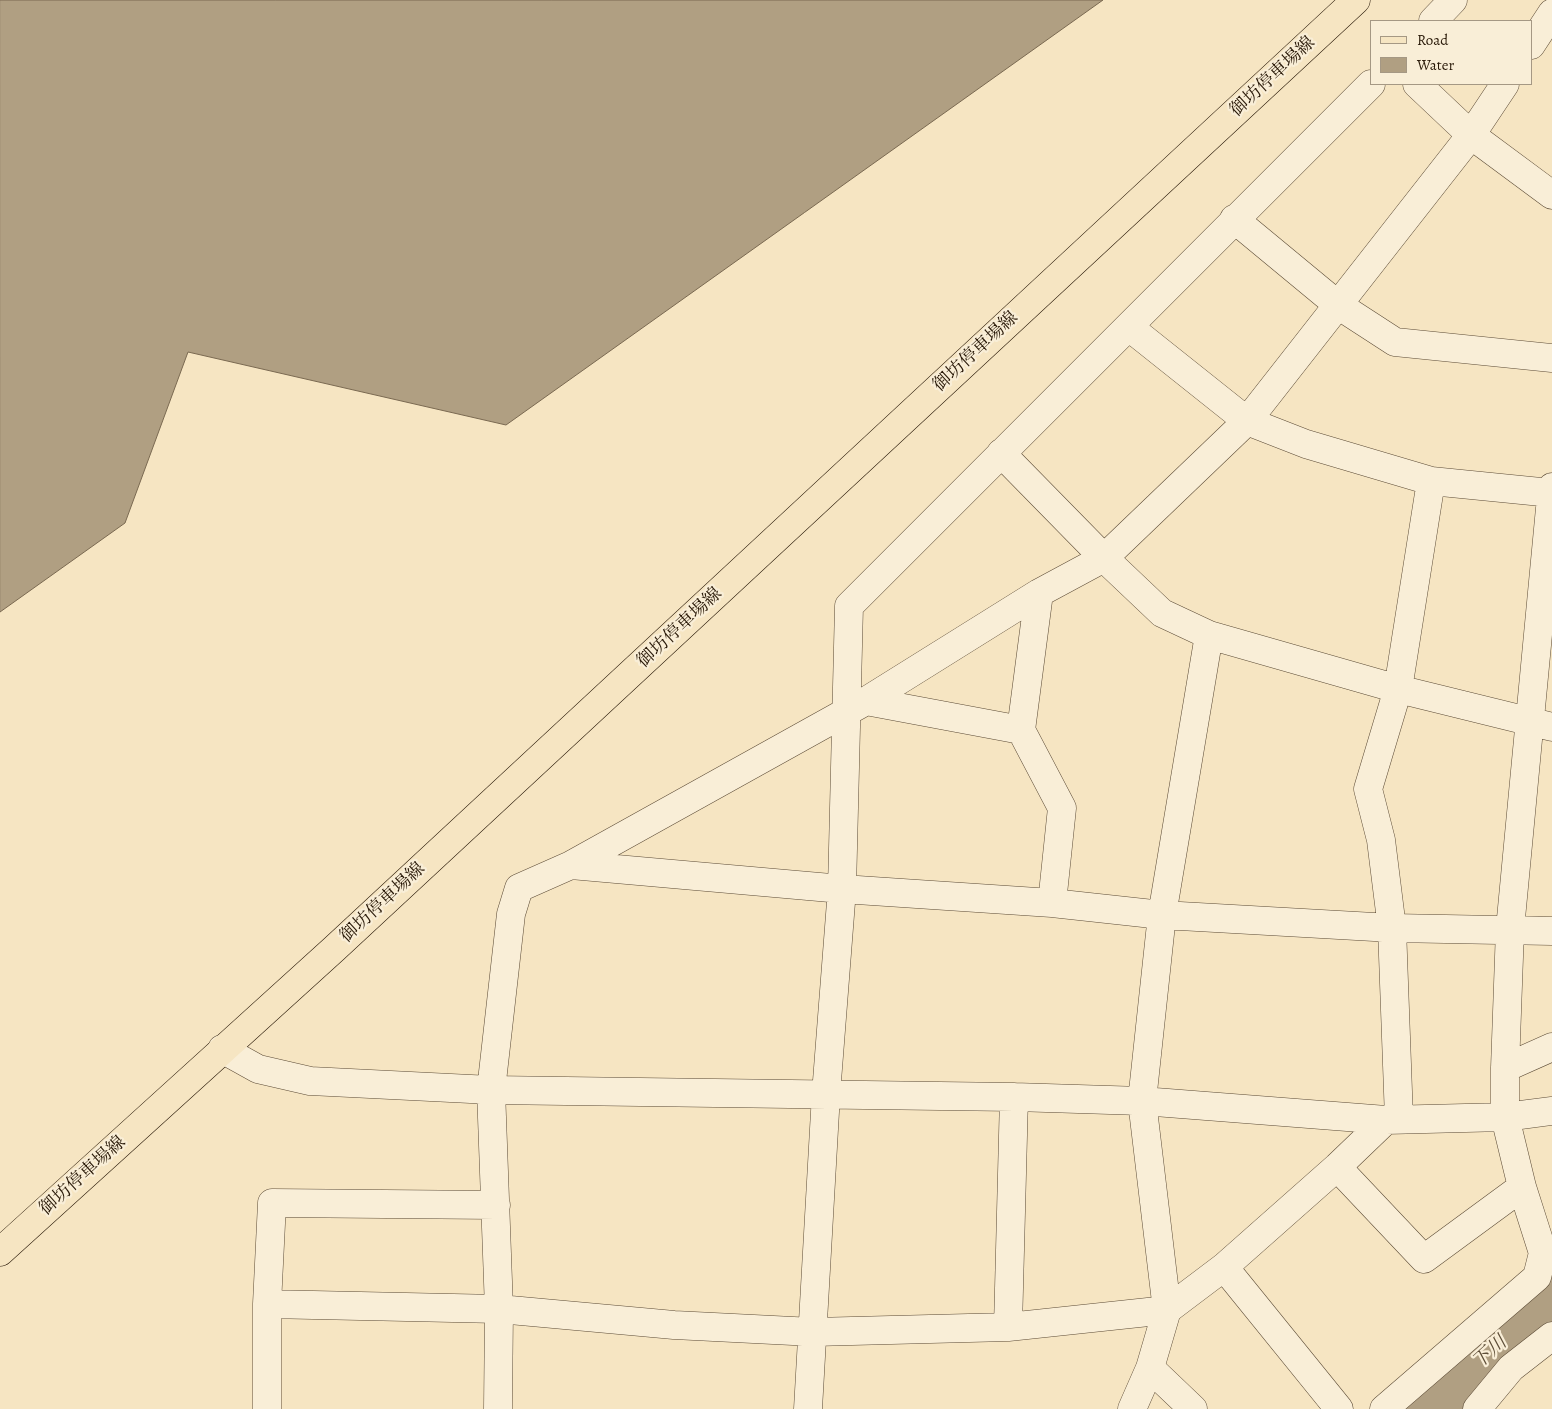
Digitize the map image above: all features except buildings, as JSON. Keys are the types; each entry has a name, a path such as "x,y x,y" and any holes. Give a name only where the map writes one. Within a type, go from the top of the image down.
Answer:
{"main road":[{"name":"御坊停車場線","path":"0,1252 334,949 1356,0"}],"street":[{"path":"1433,20 1453,0"},
{"path":"1532,44 1552,14"},
{"path":"808,1409 826,1094 857,706 849,606 1370,85"},
{"path":"1418,85 1471,135 1552,195"},
{"path":"498,1409 499,1309 492,1090 511,914 519,888 571,865 857,706 1039,593 1104,558 1247,421 1471,135 1504,85"},
{"path":"1234,219 1338,305 1395,342 1552,358"},
{"path":"1129,327 1247,421 1306,444 1431,481 1552,493"},
{"path":"1001,453 1104,558 1162,613 1209,635 1398,689 1541,724"},
{"path":"267,1304 499,1309 674,1324 813,1332 1008,1327 1167,1310 1224,1267 1392,1119 1392,928 1381,840 1368,789 1398,689 1431,481"},
{"path":"1384,1409 1537,1277 1543,1253 1522,1187 1505,1117 1505,1068 1510,929 1541,724 1552,487"},
{"path":"1039,593 1021,730 1062,808 1052,903"},
{"path":"1132,1409 1150,1368 1167,1310 1142,1101 1162,915 1209,635"},
{"path":"857,706 1021,730"},
{"path":"571,865 842,889 1052,903 1162,915 1392,928 1552,931"},
{"path":"1505,1068 1552,1047"},
{"path":"222,1049 258,1069 310,1081 492,1090 1014,1097 1142,1101 1392,1119 1505,1117 1552,1111"},
{"path":"1008,1327 1014,1097"},
{"path":"1338,1167 1424,1260 1522,1187"},
{"path":"267,1409 267,1304 272,1203 496,1205"},
{"path":"1224,1267 1340,1409"},
{"path":"1477,1409 1511,1368 1552,1336"},
{"path":"1150,1368 1193,1409"}],"water":[{"path":"0,0 1103,0 506,425 188,352 125,523 0,612"}],"waterway":[{"name":"下川","path":"1428,1409 1552,1296"}]}
